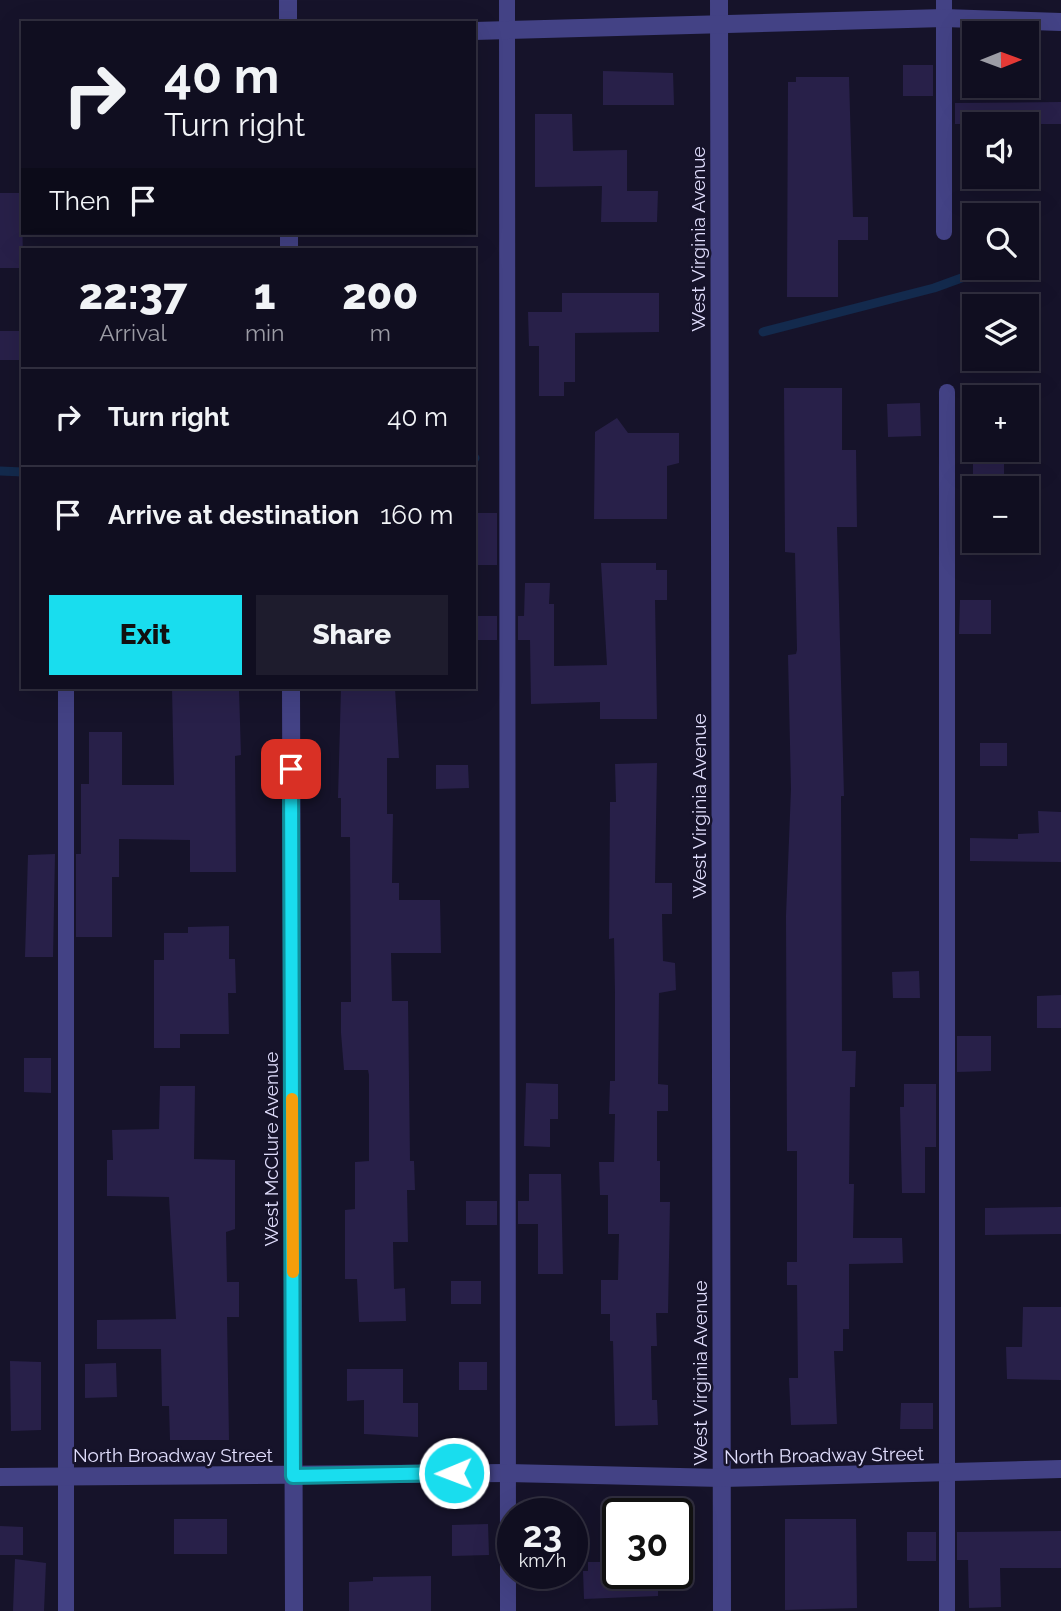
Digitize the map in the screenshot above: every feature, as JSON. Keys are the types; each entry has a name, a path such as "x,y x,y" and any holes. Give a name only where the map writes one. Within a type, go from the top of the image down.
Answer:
{"street":[{"path":"288,0 288,21"},
{"name":"West Virginia Avenue","path":"719,0 722,1611"},
{"path":"476,31 719,25 944,9 1061,22"},
{"name":"West McClure Avenue","path":"290,689 294,1611"},
{"name":"North Broadway Street","path":"0,1477 508,1473 722,1478 1061,1469"}],"lane":[{"path":"507,0 508,1611"},
{"path":"944,9 944,232"},
{"path":"947,392 947,1611"},
{"path":"66,689 66,1611"}],"building":[{"path":"903,65 933,65 933,96 903,96"},
{"path":"603,71 673,73 674,105 603,105"},
{"path":"796,77 849,77 853,217 868,217 868,240 838,240 838,297 787,297 788,82 796,82"},
{"path":"1061,102 1061,124 1039,124 1039,112 962,112 962,124 955,124 955,103"},
{"path":"535,114 572,114 573,151 627,150 627,191 658,191 657,222 601,222 602,186 535,187"},
{"path":"0,193 21,193 21,268 0,268"},
{"path":"562,293 659,293 659,332 575,333 575,382 564,382 564,396 539,396 539,346 529,346 528,312 562,312"},
{"path":"0,331 21,331 21,360 0,360"},
{"path":"784,388 842,388 842,450 856,450 857,527 837,527 844,796 841,796 842,1051 856,1051 855,1087 850,1087 849,1184 854,1184 853,1238 902,1238 903,1263 849,1264 849,1329 843,1329 843,1351 834,1351 837,1424 791,1425 789,1378 798,1378 797,1285 787,1285 787,1262 797,1262 797,1151 787,1151 786,916 791,789 788,655 796,654 797,650 795,553 785,552"},
{"path":"920,403 921,436 888,437 887,404"},
{"path":"617,418 628,433 679,433 679,463 667,466 667,519 594,519 595,432"},
{"path":"973,462 1004,462 1004,476 973,476"},
{"path":"476,513 497,513 497,565 476,565"},
{"path":"601,563 656,563 656,570 667,570 667,600 655,600 657,719 600,719 600,702 531,704 530,640 518,640 518,616 524,616 525,583 550,583 549,604 554,604 554,666 607,665"},
{"path":"960,600 991,600 991,634 959,634"},
{"path":"476,616 497,616 497,640 476,640"},
{"path":"172,689 239,690 241,755 235,756 236,872 190,872 190,840 119,839 119,877 112,877 112,937 76,937 76,854 81,854 81,784 89,784 89,732 122,732 122,785 174,785"},
{"path":"341,689 395,689 399,758 387,758 387,814 393,814 392,883 399,883 399,900 440,900 441,953 391,953 392,1001 408,1001 410,1161 414,1161 415,1190 407,1190 408,1242 393,1242 394,1289 405,1288 406,1321 359,1322 357,1279 345,1279 345,1210 355,1209 355,1162 369,1161 369,1075 368,1070 344,1070 341,1002 351,1002 350,837 341,837 341,798 338,798"},
{"path":"980,743 1007,743 1007,766 980,766"},
{"path":"657,763 655,883 672,883 672,914 662,914 663,961 675,963 676,990 659,993 658,1084 668,1085 668,1111 657,1111 657,1161 660,1161 660,1202 670,1202 668,1313 656,1313 657,1346 651,1346 652,1400 657,1400 658,1425 615,1426 613,1341 610,1341 610,1314 601,1314 601,1280 618,1280 619,1234 608,1234 608,1195 600,1195 599,1162 614,1162 615,1114 609,1114 610,1081 615,1081 614,938 609,939 610,802 616,802 615,764"},
{"path":"436,765 468,765 469,788 436,789"},
{"path":"1038,811 1061,812 1061,862 970,861 970,838 1018,839 1018,834 1039,833"},
{"path":"55,854 53,957 25,957 28,855"},
{"path":"229,926 229,959 235,959 236,993 228,993 229,1034 180,1034 180,1048 154,1048 154,960 164,960 164,933 188,933 188,927"},
{"path":"919,971 920,998 893,998 892,972"},
{"path":"1061,995 1061,1028 1037,1028 1037,996"},
{"path":"957,1036 991,1036 991,1071 957,1072"},
{"path":"24,1058 51,1058 51,1093 24,1092"},
{"path":"526,1083 558,1084 558,1119 550,1119 550,1147 524,1146"},
{"path":"904,1084 936,1084 936,1147 925,1147 925,1193 902,1193 900,1107 904,1107"},
{"path":"160,1086 195,1086 194,1159 235,1160 235,1229 226,1232 227,1282 239,1282 239,1317 227,1317 229,1440 170,1440 169,1406 162,1406 161,1349 97,1349 97,1320 176,1319 169,1197 107,1196 107,1160 113,1160 112,1130 159,1129"},
{"path":"529,1174 561,1174 563,1274 538,1274 538,1224 518,1224 518,1201 529,1201"},
{"path":"466,1201 497,1201 497,1225 466,1225"},
{"path":"1061,1207 1061,1234 985,1235 985,1208"},
{"path":"451,1281 481,1281 481,1304 451,1304"},
{"path":"1023,1307 1061,1307 1061,1380 1007,1379 1006,1347 1022,1347"},
{"path":"10,1361 41,1362 41,1430 11,1431"},
{"path":"459,1362 487,1362 487,1390 459,1390"},
{"path":"116,1363 117,1397 85,1398 85,1364"},
{"path":"347,1369 403,1369 403,1403 418,1403 418,1437 364,1434 364,1400 347,1401"},
{"path":"901,1403 933,1403 933,1429 900,1429"},
{"path":"174,1519 227,1519 227,1554 174,1554"},
{"path":"785,1519 856,1519 857,1608 785,1610"},
{"path":"488,1524 489,1555 452,1556 452,1525"},
{"path":"0,1526 23,1527 23,1555 0,1555"},
{"path":"1061,1531 1061,1568 1000,1568 1001,1607 969,1608 968,1560 957,1560 957,1532"},
{"path":"907,1532 936,1532 936,1561 907,1561"},
{"path":"15,1559 46,1563 44,1611 13,1611"},
{"path":"588,1562 602,1562 602,1589 658,1589 658,1596 584,1599 584,1589 588,1589"},
{"path":"431,1576 431,1611 349,1611 349,1582 373,1581 373,1577"}],"waterway":[{"path":"763,332 934,288 962,278"},
{"path":"0,471 21,472"}],"slow traffic":[{"path":"292,1099 293,1272"}],"route":[{"path":"291,769 293,1476 454,1473"}]}
